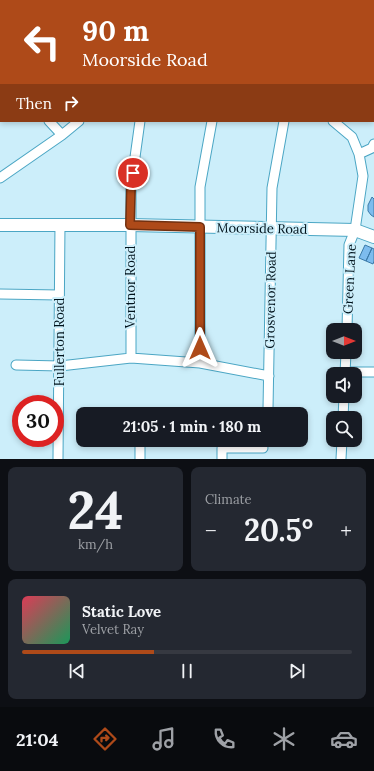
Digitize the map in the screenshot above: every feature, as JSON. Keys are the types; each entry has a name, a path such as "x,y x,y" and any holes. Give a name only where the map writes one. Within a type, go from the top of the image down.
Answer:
{"main road":[{"name":"Moorside Road","path":"0,225 60,224 355,230 374,237"}],"street":[{"path":"50,122 62,135"},
{"path":"0,178 62,135 78,122"},
{"name":"Ventnor Road","path":"131,358 131,186 140,122"},
{"path":"200,363 200,187 212,122"},
{"name":"Grosvenor Road","path":"268,407 272,188 284,122"},
{"name":"Green Lane","path":"334,122 352,137 359,154 363,176 355,230 349,245 347,323"},
{"path":"359,154 372,148 374,144"},
{"name":"Fullerton Road","path":"58,459 60,366 60,224"},
{"path":"0,294 59,295"},
{"path":"16,365 60,366 131,358 200,363 269,376"},
{"path":"362,372 374,372"},
{"path":"140,447 140,459"},
{"path":"341,459 342,447"},
{"path":"222,459 222,448 263,448"}],"building":[{"path":"372,197 374,199 374,217 368,211 368,205"},
{"path":"365,245 372,248 366,261 359,258"},
{"path":"372,248 374,249 373,264 366,261"}],"route":[{"path":"133,173 131,186 130,225 200,227 200,348"}]}
